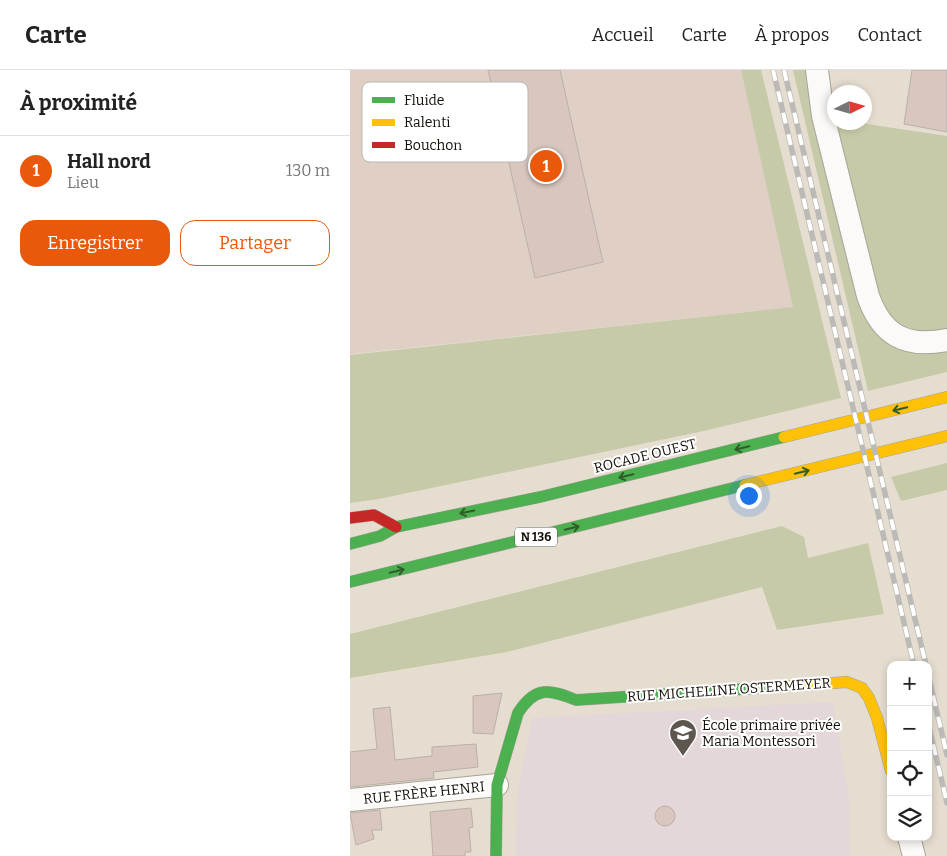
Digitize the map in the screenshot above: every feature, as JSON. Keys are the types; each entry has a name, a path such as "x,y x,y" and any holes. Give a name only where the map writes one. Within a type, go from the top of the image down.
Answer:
{"main road":[{"name":"ROCADE OUEST","path":"350,544 380,536 396,527 540,497 947,397"},
{"name":"N 136","path":"350,582 947,436"},
{"path":"350,518 374,515 396,527"},
{"name":"RUE MICHELINE OSTERMEYER","path":"497,785 518,713 524,702 536,692 551,691 576,700 847,682 863,689 871,701 887,757"},
{"path":"496,856 497,785"}],"street":[{"path":"817,70 823,116 873,311 882,324 893,334 907,341 922,343 947,340"},
{"name":"RUE FRÈRE HENRI","path":"350,800 497,785"},
{"path":"910,841 914,856"}],"shaded area":[{"path":"350,70 741,70 794,307 350,354"},
{"name":"École primaire privée Maria Montessori","path":"833,702 849,798 849,856 516,856 517,796 532,718"}],"green space":[{"path":"741,70 761,70 841,398 708,430 379,499 350,503 350,355 793,307"},
{"path":"793,70 809,70 827,107 827,130 872,130 872,125 947,136 947,372 868,391"},
{"path":"947,463 947,490 901,501 891,477"},
{"path":"782,526 804,537 808,558 868,543 884,614 777,630 762,587 507,652 350,678 350,634"}],"building":[{"path":"488,70 560,70 603,262 535,278 509,162 528,162 528,82 491,82"},
{"path":"912,70 947,70 947,132 904,124"},
{"path":"502,693 493,734 473,733 473,696"},
{"path":"390,707 395,760 432,756 432,747 476,744 478,767 433,772 434,778 350,787 350,752 377,749 373,709"},
{"path":"665,806 672,809 675,816 672,823 665,826 658,823 655,816 658,809"},
{"path":"471,808 473,827 469,828 471,852 465,852 465,856 433,856 430,812"},
{"path":"380,810 382,830 372,830 374,839 356,845 350,813"}],"railway":[{"path":"773,70 913,661"},
{"path":"784,70 925,661"},
{"path":"932,691 947,755"},
{"path":"932,740 947,803"}],"traffic: fast":[{"path":"350,544 380,536 396,527 540,497 784,437"},
{"path":"350,582 745,485"},
{"path":"496,856 497,785 518,713 530,698 543,692 550,692 576,700 776,687"}],"traffic: slow":[{"path":"784,437 947,397"},
{"path":"745,485 947,436"},
{"path":"776,687 847,682 862,688 869,698 877,718 887,756"}],"traffic: jam":[{"path":"350,518 374,515 396,527"}],"place":[{"name":"Hall nord","path":"546,166"},
{"name":"École primaire privée Maria Montessori","path":"683,757"}]}
